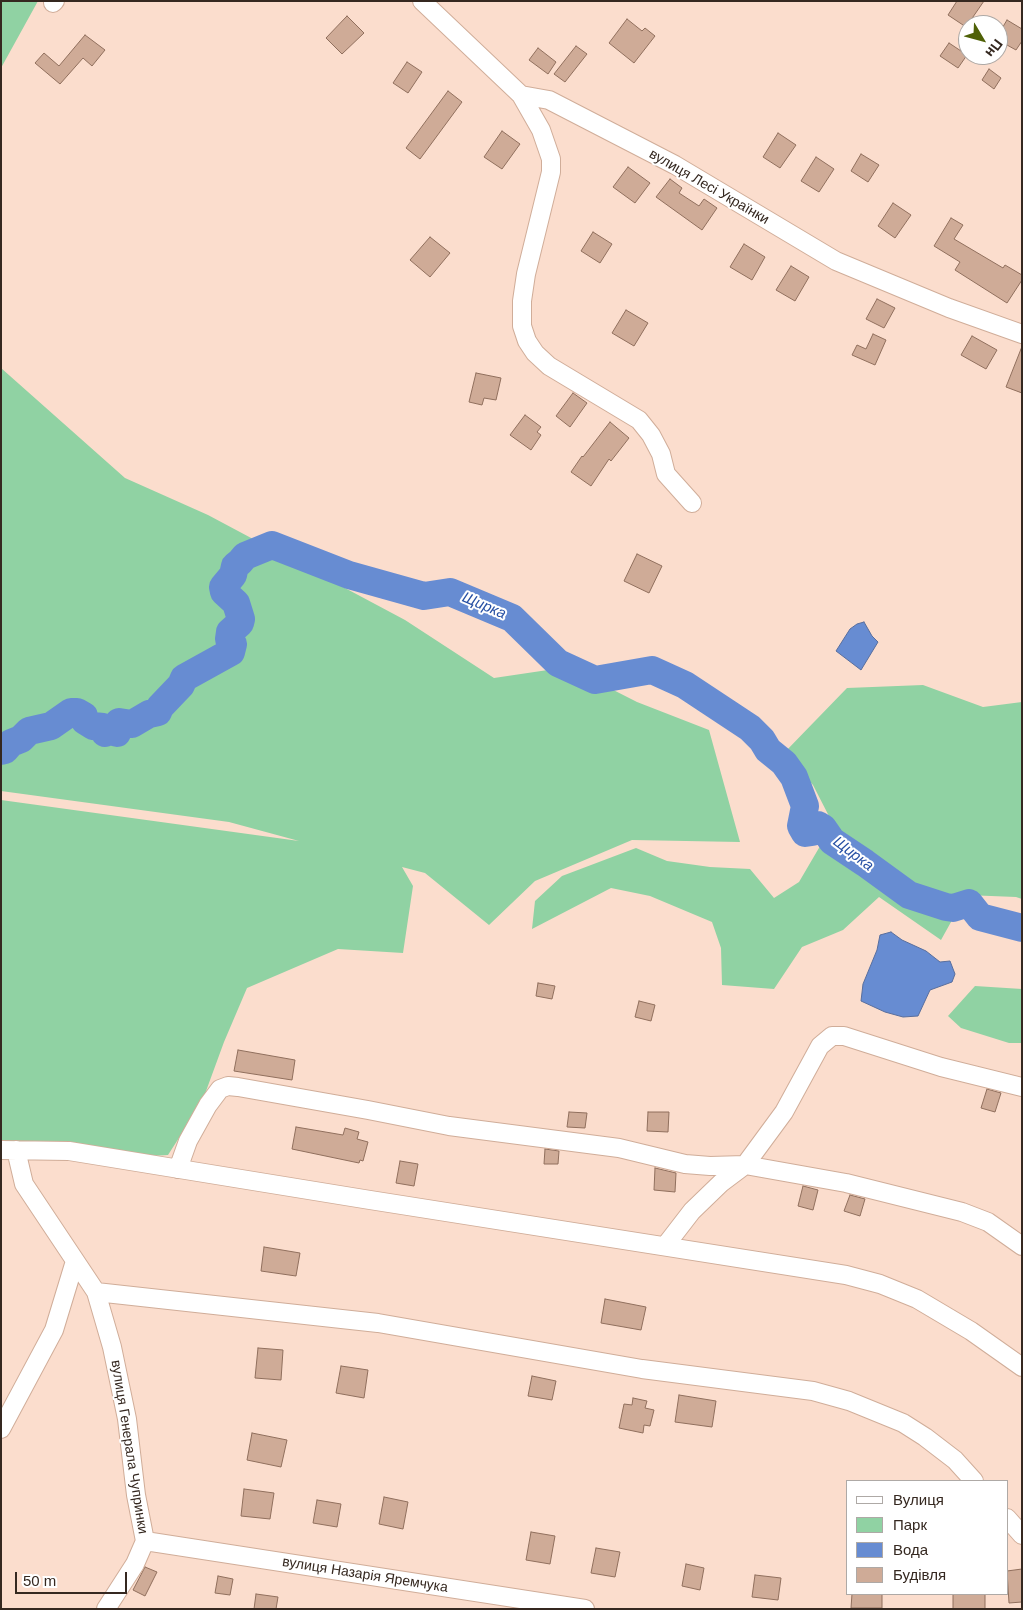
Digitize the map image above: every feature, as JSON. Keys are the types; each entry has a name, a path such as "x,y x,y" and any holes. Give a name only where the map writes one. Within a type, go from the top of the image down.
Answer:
{"street":[{"path":"422,1 520,95 541,130 551,159 551,172 526,274 522,301 522,326 527,341 535,353 549,366 639,420 651,435 661,454 666,474 692,503"},
{"name":"вулиця Лесі Українки","path":"520,95 549,100 675,165 836,261 949,308 1022,334"},
{"path":"664,1246 692,1211 721,1183 745,1165 784,1112 820,1046 832,1036 844,1036 941,1067 1022,1087"},
{"path":"178,1169 188,1141 208,1105 220,1089 228,1086 449,1126 619,1148 685,1164 710,1166 745,1165 846,1183 962,1212 988,1222 1022,1246"},
{"path":"9,1150 69,1151 846,1274 880,1284 917,1300 971,1331 1022,1367"},
{"name":"вулиця Генерала Чупринки","path":"9,1150 24,1184 96,1292 112,1347 127,1419 136,1495 145,1541 135,1564 106,1609"},
{"path":"1,1429 54,1330 75,1261"},
{"path":"96,1292 378,1323 642,1369 814,1391 849,1401 903,1424 925,1436 954,1460 973,1480"},
{"path":"1008,1519 1022,1535"},
{"name":"вулиця Назарія Яремчука","path":"145,1541 584,1609"}],"green space":[{"path":"1,1 38,1 1,68"},
{"path":"1,368 125,478 208,515 405,620 494,678 568,667 637,702 709,730 740,842 632,840 535,881 489,925 425,873 402,867 413,886 403,953 338,949 247,988 224,1042 202,1102 168,1155 150,1156 1,1143 1,800 299,841 229,822 1,791"},
{"path":"923,685 983,707 1022,702 1022,899 1016,897 966,895 941,940 879,897 843,930 802,947 774,989 722,985 721,948 712,922 650,896 611,888 532,929 535,901 562,876 636,848 667,861 710,867 750,869 774,898 799,882 833,824 813,785 783,754 847,688"},
{"path":"975,986 1022,989 1022,1043 1009,1043 961,1028 948,1016"}],"water":[{"path":"864,622 878,642 861,670 836,651 850,629"},
{"path":"891,932 902,940 926,951 940,962 950,961 955,974 952,982 930,990 918,1016 903,1017 885,1012 861,1001 863,984 877,950 880,935"}],"building":[{"path":"957,1 984,1 974,15 958,15 958,22 948,15"},
{"path":"347,16 364,33 342,54 326,38"},
{"path":"627,19 642,31 645,28 655,36 634,63 609,43"},
{"path":"1008,21 1022,29 1022,41 1016,50 1008,46"},
{"path":"85,35 105,50 92,66 83,58 60,84 35,63 44,53 59,66"},
{"path":"949,43 958,49 958,65 960,65 958,68 940,56"},
{"path":"576,46 587,54 565,82 554,74"},
{"path":"538,48 556,62 548,74 529,60"},
{"path":"407,62 422,72 408,93 393,83"},
{"path":"989,69 1001,78 994,89 982,80"},
{"path":"448,91 462,102 420,159 406,148"},
{"path":"502,131 520,144 502,169 484,157"},
{"path":"778,133 796,145 780,168 763,157"},
{"path":"861,154 879,165 868,182 851,171"},
{"path":"816,157 834,169 819,192 801,181"},
{"path":"628,167 650,183 635,203 613,187"},
{"path":"670,179 682,188 679,193 699,206 704,199 717,208 702,230 656,197"},
{"path":"893,203 911,215 895,238 878,226"},
{"path":"951,218 963,225 954,239 1003,268 1005,265 1022,275 1022,280 1007,303 955,270 960,262 934,246"},
{"path":"593,232 612,244 600,263 581,251"},
{"path":"430,237 450,253 430,277 410,260"},
{"path":"744,244 765,257 752,280 730,267"},
{"path":"791,266 809,277 795,301 776,290"},
{"path":"877,299 895,308 884,328 866,319"},
{"path":"626,310 648,323 634,346 612,333"},
{"path":"873,334 886,340 875,365 852,355 857,345 866,349"},
{"path":"972,336 997,350 986,369 961,355"},
{"path":"1022,349 1022,393 1006,387"},
{"path":"476,373 501,378 496,400 484,398 482,405 469,402"},
{"path":"573,393 587,403 570,427 556,416"},
{"path":"525,415 541,427 537,432 541,435 531,450 510,435"},
{"path":"610,422 629,438 611,461 609,459 591,486 571,472"},
{"path":"637,554 662,566 649,593 624,581"},
{"path":"538,983 555,986 552,999 536,996"},
{"path":"639,1001 655,1005 651,1021 635,1017"},
{"path":"238,1050 295,1060 292,1080 234,1071"},
{"path":"987,1089 1001,1093 995,1112 981,1108"},
{"path":"569,1112 587,1113 585,1128 567,1127"},
{"path":"648,1112 669,1112 668,1132 647,1131"},
{"path":"296,1127 343,1135 345,1128 359,1132 357,1139 368,1142 363,1161 360,1160 359,1163 292,1149"},
{"path":"545,1149 559,1151 558,1164 544,1164"},
{"path":"400,1161 418,1164 414,1186 396,1183"},
{"path":"655,1168 676,1173 675,1192 654,1190"},
{"path":"803,1186 818,1190 813,1210 798,1206"},
{"path":"850,1195 865,1199 860,1216 844,1211"},
{"path":"264,1247 300,1253 296,1276 261,1271"},
{"path":"605,1299 646,1307 641,1330 601,1323"},
{"path":"258,1348 283,1350 281,1380 255,1378"},
{"path":"341,1366 368,1370 364,1398 336,1393"},
{"path":"532,1376 556,1381 552,1400 528,1396"},
{"path":"679,1395 716,1401 712,1427 675,1422"},
{"path":"633,1398 647,1401 645,1408 654,1410 650,1426 644,1425 643,1433 619,1428 624,1404 632,1405"},
{"path":"252,1433 287,1440 281,1467 247,1460"},
{"path":"244,1489 274,1493 270,1519 241,1516"},
{"path":"384,1497 408,1502 403,1529 379,1524"},
{"path":"317,1500 341,1504 337,1527 313,1523"},
{"path":"531,1532 555,1536 550,1564 526,1560"},
{"path":"596,1548 620,1552 615,1577 591,1573"},
{"path":"686,1564 704,1568 700,1590 682,1586"},
{"path":"145,1567 157,1572 145,1596 133,1590"},
{"path":"1022,1569 1022,1602 1009,1603 1008,1571"},
{"path":"755,1575 781,1578 778,1600 752,1597"},
{"path":"218,1576 233,1579 230,1595 215,1593"},
{"path":"256,1594 278,1597 276,1609 254,1609"},
{"path":"852,1595 882,1595 882,1608 851,1608"},
{"path":"953,1595 985,1595 985,1609 953,1609"}],"waterway":[{"name":"Щирка","path":"1,751 5,750 11,743 21,739 29,731 51,726 71,712 77,712 84,716 85,721 93,726 103,727 105,733 113,730 117,733 120,726 119,722 132,724 149,714 158,712 160,707 181,685 184,678 231,652 233,644 229,639 230,632 240,623 241,619 236,603 224,592 223,587 233,575 235,566 245,556 272,545 349,575 424,596 450,592 512,618 558,663 595,680 652,670 685,685 750,728 762,740 768,750 784,763 794,777 805,806 801,826 805,833 812,832 818,825 823,828 832,841 909,895 953,908 969,903 980,917 1022,928"}]}
